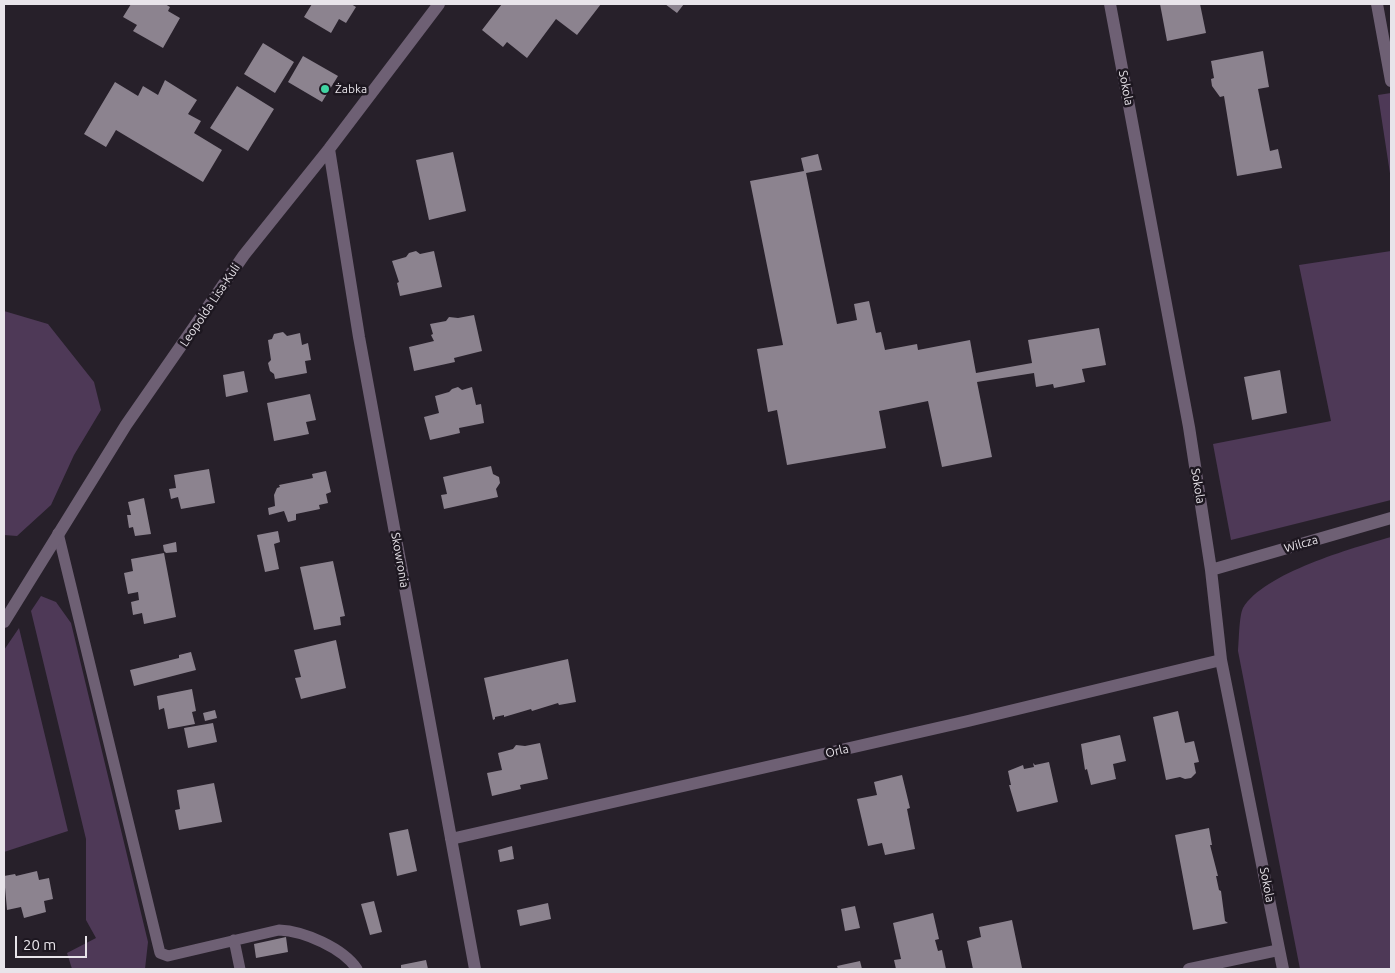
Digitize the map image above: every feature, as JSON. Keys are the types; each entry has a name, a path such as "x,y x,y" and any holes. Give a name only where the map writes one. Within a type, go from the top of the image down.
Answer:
{"street":[{"name":"Leopolda Lisa-Kuli","path":"4,622 19,601 58,533 126,425 244,255 329,149 439,4"},
{"name":"Sokola","path":"1110,4 1189,427 1211,570 1221,660 1283,969"},
{"path":"1377,4 1391,80"},
{"name":"Skowronia","path":"329,149 359,337 475,969"},
{"name":"Wilcza","path":"1211,570 1391,518"},
{"name":"Orla","path":"451,840 968,722 1221,660"},
{"path":"1189,969 1280,950"}],"lane":[{"path":"58,533 160,953 168,956 279,930 295,931 310,936 344,956 357,969"},
{"path":"234,940 240,969"}],"shaded area":[{"path":"1391,93 1391,180 1378,95"},
{"path":"1391,251 1391,500 1231,540 1213,444 1331,421 1299,265"},
{"path":"4,311 48,324 94,382 101,410 74,455 51,505 17,536 4,535"},
{"path":"1391,537 1391,969 1300,969 1238,651 1242,612 1254,595 1289,573 1333,555"},
{"path":"41,596 56,602 71,623 148,942 145,969 72,969 67,953 96,938 86,920 86,839 31,611"},
{"path":"19,628 68,831 4,852 4,650"}],"building":[{"path":"131,4 165,4 170,7 168,11 180,18 163,48 133,31 137,25 123,17"},
{"path":"312,4 351,4 356,7 346,23 339,19 331,33 304,17"},
{"path":"502,4 601,4 577,35 556,19 527,58 507,42 503,47 482,30"},
{"path":"665,4 684,4 677,13"},
{"path":"1160,4 1200,4 1206,33 1167,41"},
{"path":"263,43 294,62 275,93 244,74"},
{"path":"1263,51 1269,87 1258,89 1270,151 1278,149 1282,168 1237,176 1224,96 1220,97 1212,86 1211,79 1214,78 1211,61"},
{"path":"303,56 338,76 322,102 288,82"},
{"path":"165,80 197,100 188,114 201,121 194,133 222,150 203,182 116,130 106,147 84,134 115,82 138,96 143,86 158,95"},
{"path":"237,86 274,109 248,151 210,128"},
{"path":"453,152 466,211 429,220 416,160"},
{"path":"818,154 822,170 806,173 837,324 857,320 854,304 869,301 876,333 881,332 885,350 917,344 918,350 970,340 976,373 1032,363 1028,340 1099,328 1106,365 1082,369 1085,382 1054,388 1053,384 1036,387 1034,373 977,382 992,457 942,467 928,401 879,411 886,448 787,465 777,410 768,412 757,349 783,345 750,181 804,171 801,158"},
{"path":"416,251 420,254 434,251 442,287 400,296 397,283 399,282 392,261 406,257 409,253"},
{"path":"474,315 482,351 454,358 455,362 414,371 409,347 434,341 431,335 433,334 430,324 446,321 449,317 458,318"},
{"path":"283,332 287,336 300,333 302,345 308,343 311,360 305,361 307,373 275,379 268,363 271,360 268,340 272,339 274,334"},
{"path":"1280,370 1287,413 1252,420 1244,377"},
{"path":"244,371 248,392 226,397 223,375"},
{"path":"458,387 462,390 472,387 476,405 481,404 484,423 459,428 460,433 430,440 424,417 439,413 435,396"},
{"path":"310,394 316,420 306,422 309,434 274,441 267,403"},
{"path":"491,466 493,474 499,477 500,483 496,489 498,497 444,509 441,495 447,494 443,477"},
{"path":"209,469 215,503 181,509 178,497 171,499 169,489 176,488 174,475"},
{"path":"326,471 331,492 326,494 328,503 319,505 320,509 296,514 296,520 288,522 284,511 269,515 268,508 275,506 274,495 277,488 280,487 279,485 313,478 312,474"},
{"path":"144,498 151,534 135,536 133,527 129,528 127,515 131,515 128,502"},
{"path":"278,531 280,542 274,544 279,569 265,572 257,535"},
{"path":"176,542 177,552 166,553 164,551 163,545"},
{"path":"164,553 176,617 144,624 142,613 133,615 131,602 139,600 138,592 128,594 124,573 133,571 131,559"},
{"path":"333,561 345,616 340,617 341,625 314,630 300,567"},
{"path":"336,640 346,688 301,699 295,678 301,677 294,650"},
{"path":"191,652 196,670 134,686 130,670 179,658 179,655"},
{"path":"568,659 576,702 559,705 558,703 532,711 531,709 504,717 504,715 495,717 493,720 484,678"},
{"path":"192,689 196,711 192,712 195,724 168,729 164,708 159,710 157,696"},
{"path":"215,710 217,718 205,721 203,713"},
{"path":"1178,711 1185,743 1194,741 1199,762 1194,763 1196,773 1191,778 1185,779 1180,777 1166,780 1153,717"},
{"path":"213,723 217,742 188,748 184,728"},
{"path":"1120,735 1126,761 1113,764 1116,779 1091,785 1087,769 1085,770 1081,744"},
{"path":"540,743 548,779 520,785 521,789 492,796 487,773 502,770 498,753 513,749 516,745 525,746"},
{"path":"1049,762 1058,802 1017,812 1009,785 1011,785 1008,771 1023,765 1024,769 1034,767 1033,763 1035,765"},
{"path":"902,775 910,808 907,809 915,849 885,855 882,843 868,846 857,799 877,795 874,782"},
{"path":"214,783 222,822 179,830 175,810 180,809 177,790"},
{"path":"1209,828 1212,845 1210,845 1218,876 1216,876 1219,890 1221,891 1225,921 1228,923 1193,930 1175,835"},
{"path":"408,829 417,871 397,876 389,833"},
{"path":"512,846 514,859 500,862 498,850"},
{"path":"37,871 39,880 49,878 53,899 44,901 46,912 24,918 21,907 7,910 4,876 15,874 16,876"},
{"path":"374,901 382,932 370,935 361,904"},
{"path":"548,903 551,919 520,926 517,910"},
{"path":"855,906 860,928 845,931 841,909"},
{"path":"933,913 939,939 935,940 938,951 942,950 946,969 896,969 894,960 901,959 893,923"},
{"path":"1012,920 1022,968 973,969 967,941 981,937 979,927"},
{"path":"286,937 288,952 256,958 254,944"},
{"path":"426,960 428,969 401,969 401,965"},
{"path":"860,961 862,969 838,969 837,966"}],"place":[{"name":"Żabka","path":"325,89"}]}
